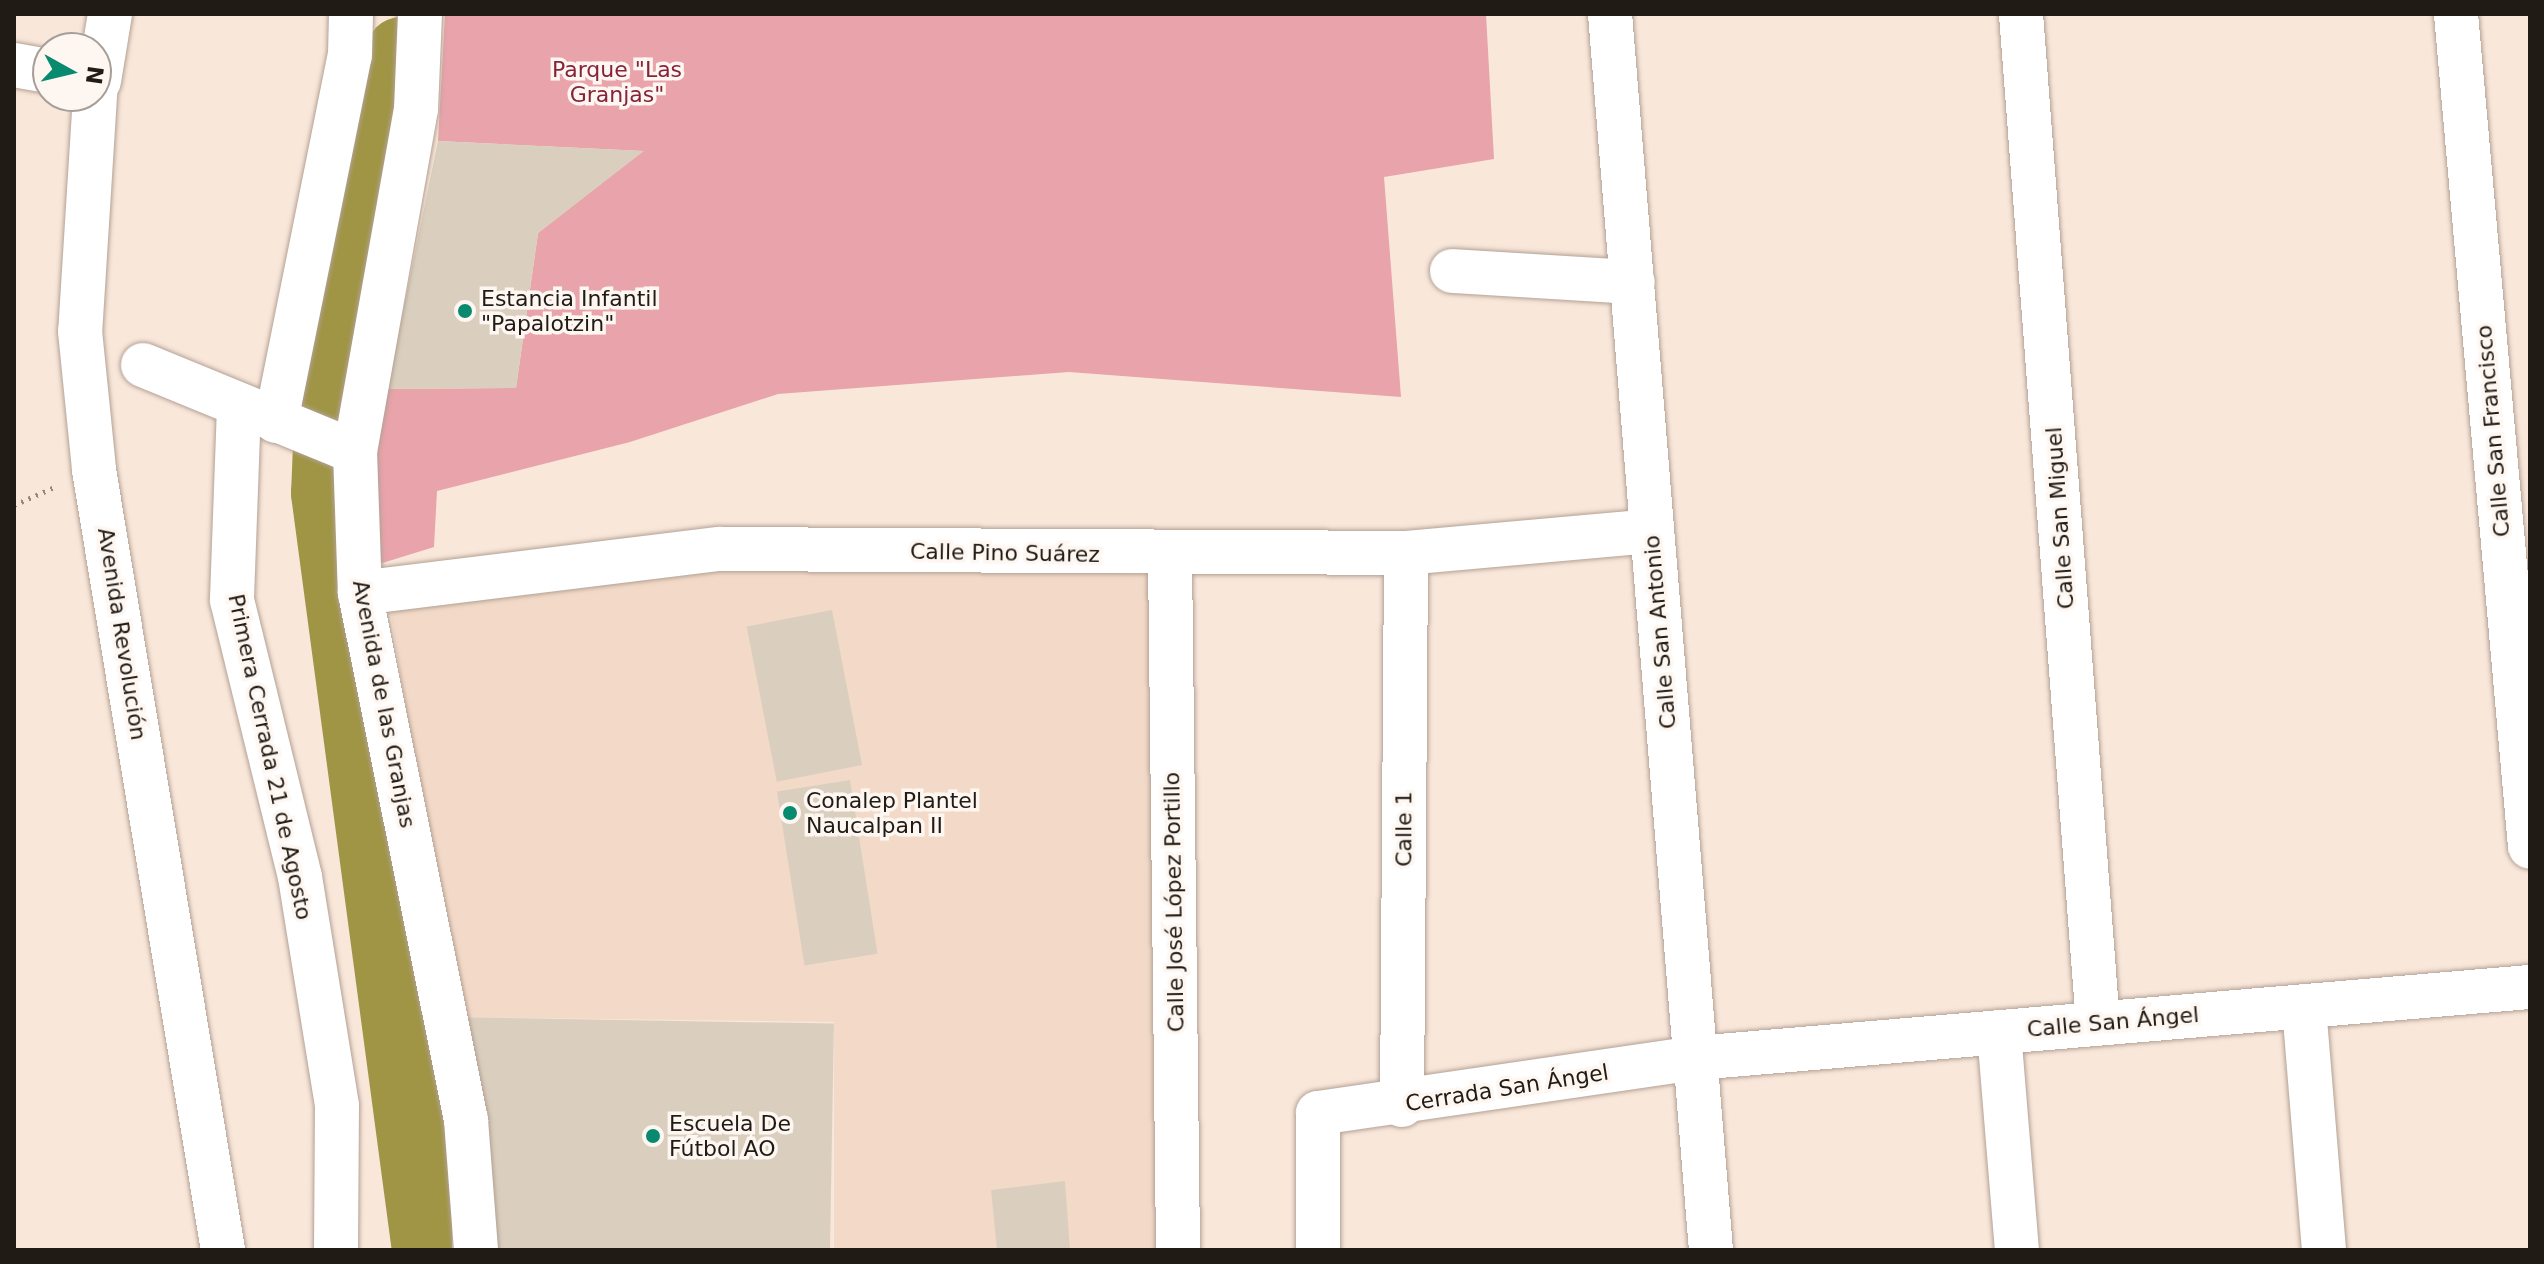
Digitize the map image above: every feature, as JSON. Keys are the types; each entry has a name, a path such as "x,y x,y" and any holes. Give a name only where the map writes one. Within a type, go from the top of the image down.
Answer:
{"street":[{"name":"Avenida de las Granjas","path":"351,14 350,55 305,433 360,593 466,1120 476,1250"},
{"name":"Avenida de las Granjas","path":"305,433 416,109 420,14"},
{"name":"Calle San Antonio","path":"1610,14 1711,1250"},
{"name":"Calle San Miguel","path":"2021,14 2098,1023"},
{"name":"Calle San Francisco","path":"2456,14 2530,847"},
{"name":"Avenida Revolución","path":"96,112 80,331 88,408 223,1250"},
{"path":"1452,271 1633,282"},
{"path":"143,365 305,433"},
{"name":"Primera Cerrada 21 de Agosto","path":"305,433 232,600 303,893 337,1106 336,1250"},
{"name":"Calle Pino Suárez","path":"360,593 719,549 1170,555 1406,553 1651,531"},
{"name":"Calle 1","path":"1402,1105 1406,553"},
{"name":"Calle José López Portillo","path":"1170,555 1178,1250"},
{"name":"Calle San Ángel","path":"1696,1058 2530,987"},
{"path":"2304,1007 2324,1250"},
{"path":"1999,1032 2017,1250"},
{"name":"Cerrada San Ángel","path":"1318,1250 1318,1113 1402,1105 1696,1058"}],"shaded area":[{"name":"Conalep Plantel Naucalpan II","path":"742,567 1153,574 1156,1250 834,1250 834,1022 456,1017 390,609"}],"green space":[{"name":"Parque \"Las Granjas\"","path":"445,14 1486,14 1494,159 1384,177 1401,397 1069,372 778,394 630,442 437,491 434,547 376,565 377,447 387,389 516,388 538,233 643,151 438,141"}],"building":[{"name":"Estancia Infantil \"Papalotzin\"","path":"438,141 644,151 538,233 516,388 387,389"},
{"path":"832,610 862,765 777,782 747,627"},
{"path":"850,780 878,954 804,965 777,792"},
{"name":"Escuela De Fútbol AO","path":"456,1017 834,1024 830,1250 452,1250"},
{"path":"1065,1181 1070,1250 997,1250 991,1190"}],"waterway":[{"path":"401,52 401,80 368,232 331,371 326,493 427,1250"}],"place":[{"name":"Estancia Infantil \"Papalotzin\"","path":"465,311"},
{"name":"Conalep Plantel Naucalpan II","path":"790,813"},
{"name":"Escuela De Fútbol AO","path":"653,1136"}]}
